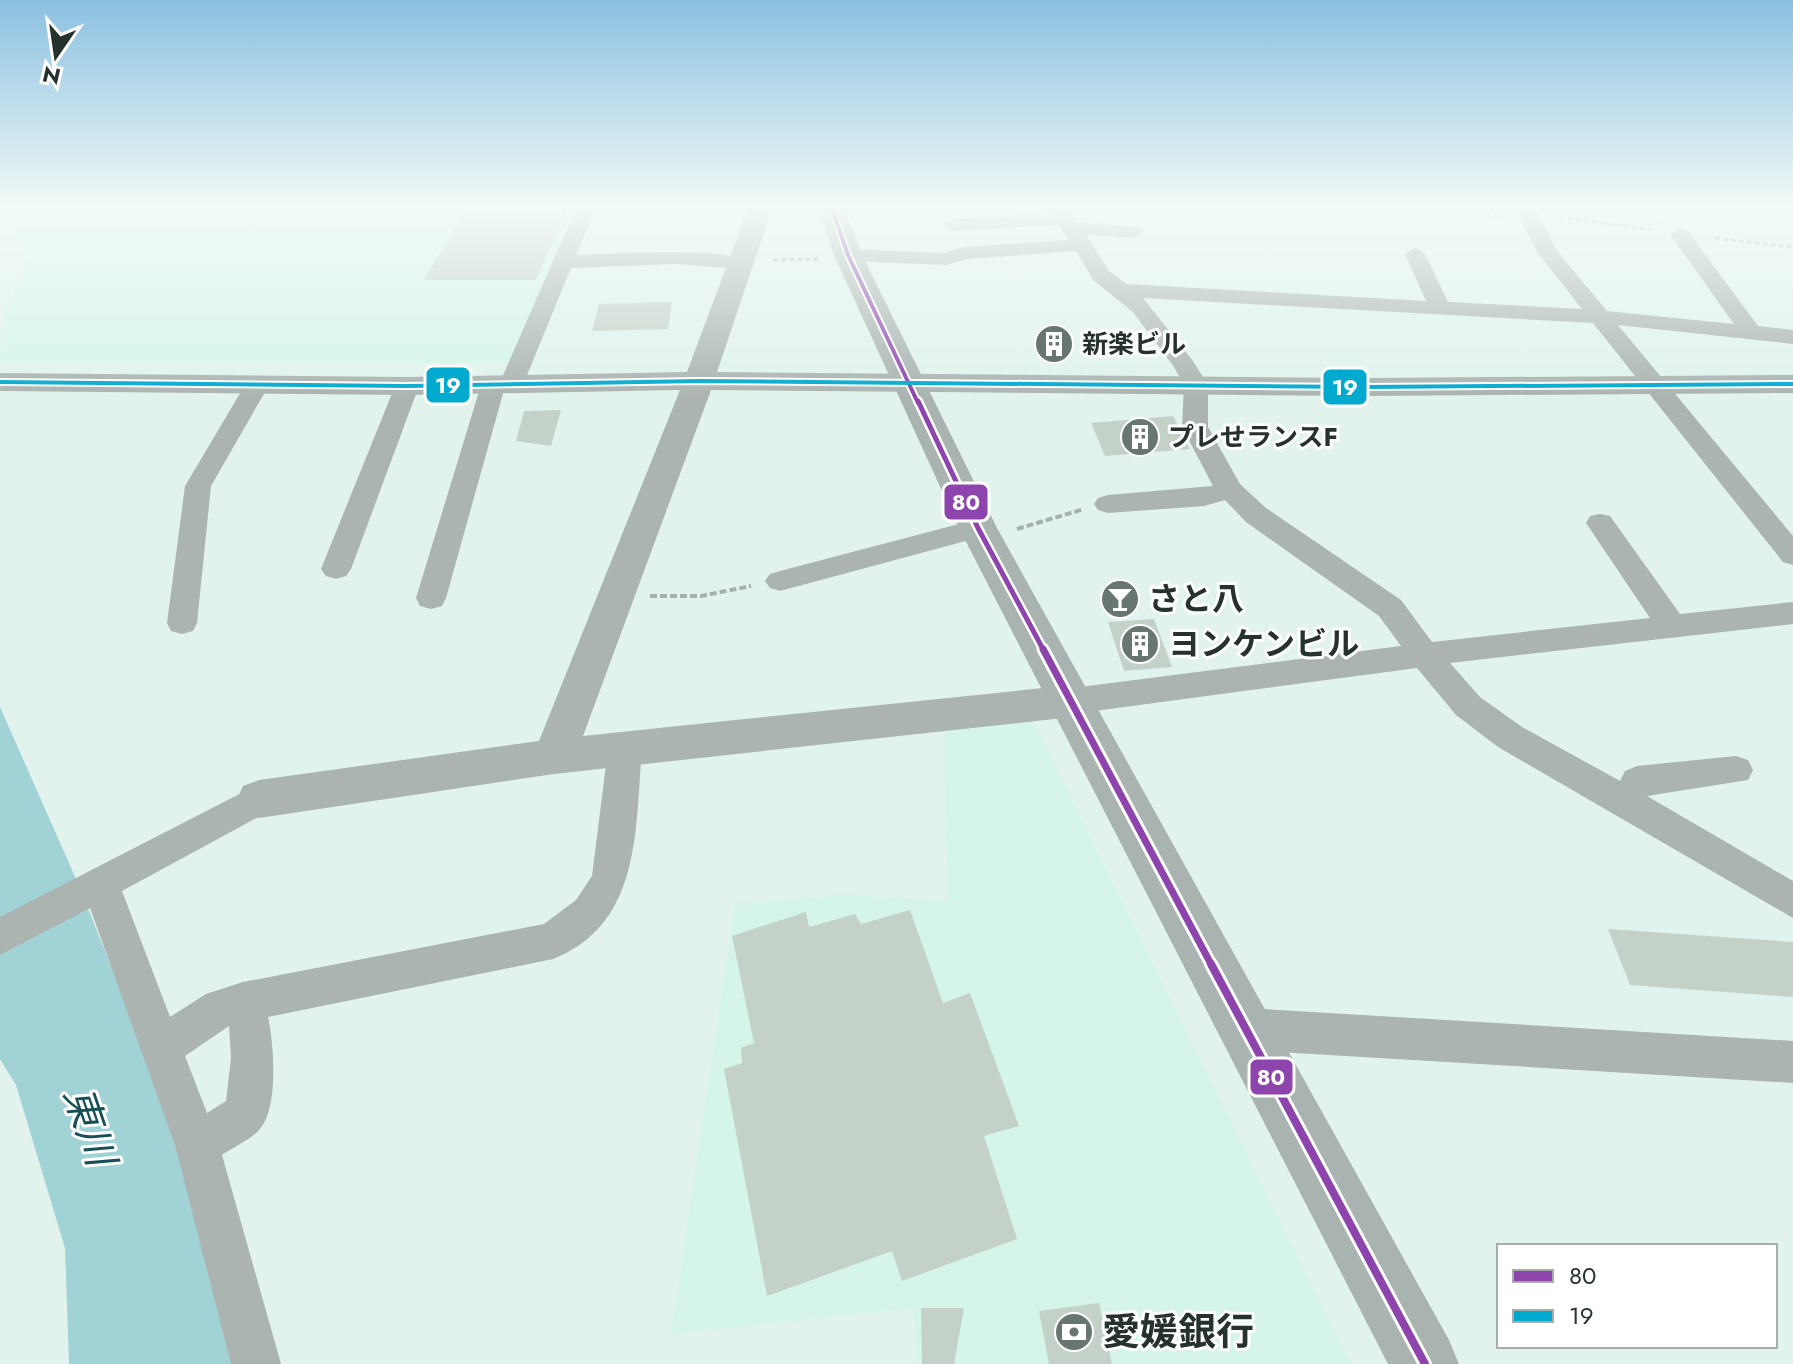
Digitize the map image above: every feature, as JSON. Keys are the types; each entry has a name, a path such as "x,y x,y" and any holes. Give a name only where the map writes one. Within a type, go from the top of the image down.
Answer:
{"main road":[{"path":"855,270 982,534 1425,1364"}],"street":[{"path":"431,598 502,385 559,270"},
{"path":"554,756 699,381 737,270"},
{"path":"1098,270 1117,290 1141,307 1196,385 1195,427 1215,468 1230,490 1256,515 1390,608 1424,655 1468,706 1499,729 1793,901"},
{"path":"1422,270 1440,308"},
{"path":"1561,270 1793,555"},
{"path":"1706,270 1751,332"},
{"path":"1117,290 1598,318 1793,337"},
{"path":"0,382 407,386 699,381 1196,385 1793,384"},
{"path":"182,623 198,486 257,385"},
{"path":"336,569 407,386"},
{"path":"1108,504 1204,497 1230,490"},
{"path":"1600,523 1673,627"},
{"path":"780,581 982,534"},
{"path":"0,937 259,799 554,756 1072,701 1424,655 1793,613"},
{"path":"162,1047 220,1008 385,972 553,941 589,912 609,882 614,862 625,749"},
{"path":"1627,802 1637,781 1736,770"},
{"path":"96,888 162,1047 197,1145 256,1364"},
{"path":"197,1145 245,1114 253,1082 251,1025 243,1002"},
{"path":"1247,1029 1793,1062"}],"path":[{"path":"982,534 1108,504"},
{"path":"615,597 701,596 780,581"}],"shaded area":[{"path":"22,270 551,270 509,363 0,362 6,324 1,324"},
{"path":"1032,719 1351,1364 917,1364 914,1308 671,1334 735,904 844,895 948,901 944,730"}],"water":[{"name":"東川","path":"0,707 80,888 164,1101 233,1364 69,1364 65,1248 16,1085 0,1059"}],"building":[{"path":"430,270 541,270 536,280 424,280"},
{"path":"672,302 668,329 592,331 599,304"},
{"path":"561,410 551,446 516,441 524,411"},
{"name":"プレせランスF","path":"1173,416 1190,449 1105,456 1091,423"},
{"name":"ヨンケンビル","path":"1154,619 1172,667 1124,671 1108,622"},
{"path":"910,910 943,1003 970,993 1019,1126 984,1136 1017,1239 902,1281 892,1251 767,1296 724,1069 742,1063 741,1048 754,1043 732,936 806,912 809,927 855,914 861,924"},
{"path":"1608,929 1793,942 1793,997 1630,985"},
{"name":"愛媛銀行","path":"1099,1303 1112,1364 1049,1364 1039,1311"},
{"path":"921,1308 964,1308 954,1364 922,1364"}],"transit line":[{"name":"80","path":"855,270 978,528 1425,1364"},
{"name":"19","path":"0,382 407,386 699,381 1363,387 1793,384"}],"place":[{"name":"新楽ビル","path":"1054,344"},
{"name":"プレせランスF","path":"1140,437"},
{"name":"さと八","path":"1120,599"},
{"name":"ヨンケンビル","path":"1140,644"},
{"name":"愛媛銀行","path":"1074,1332"}]}
